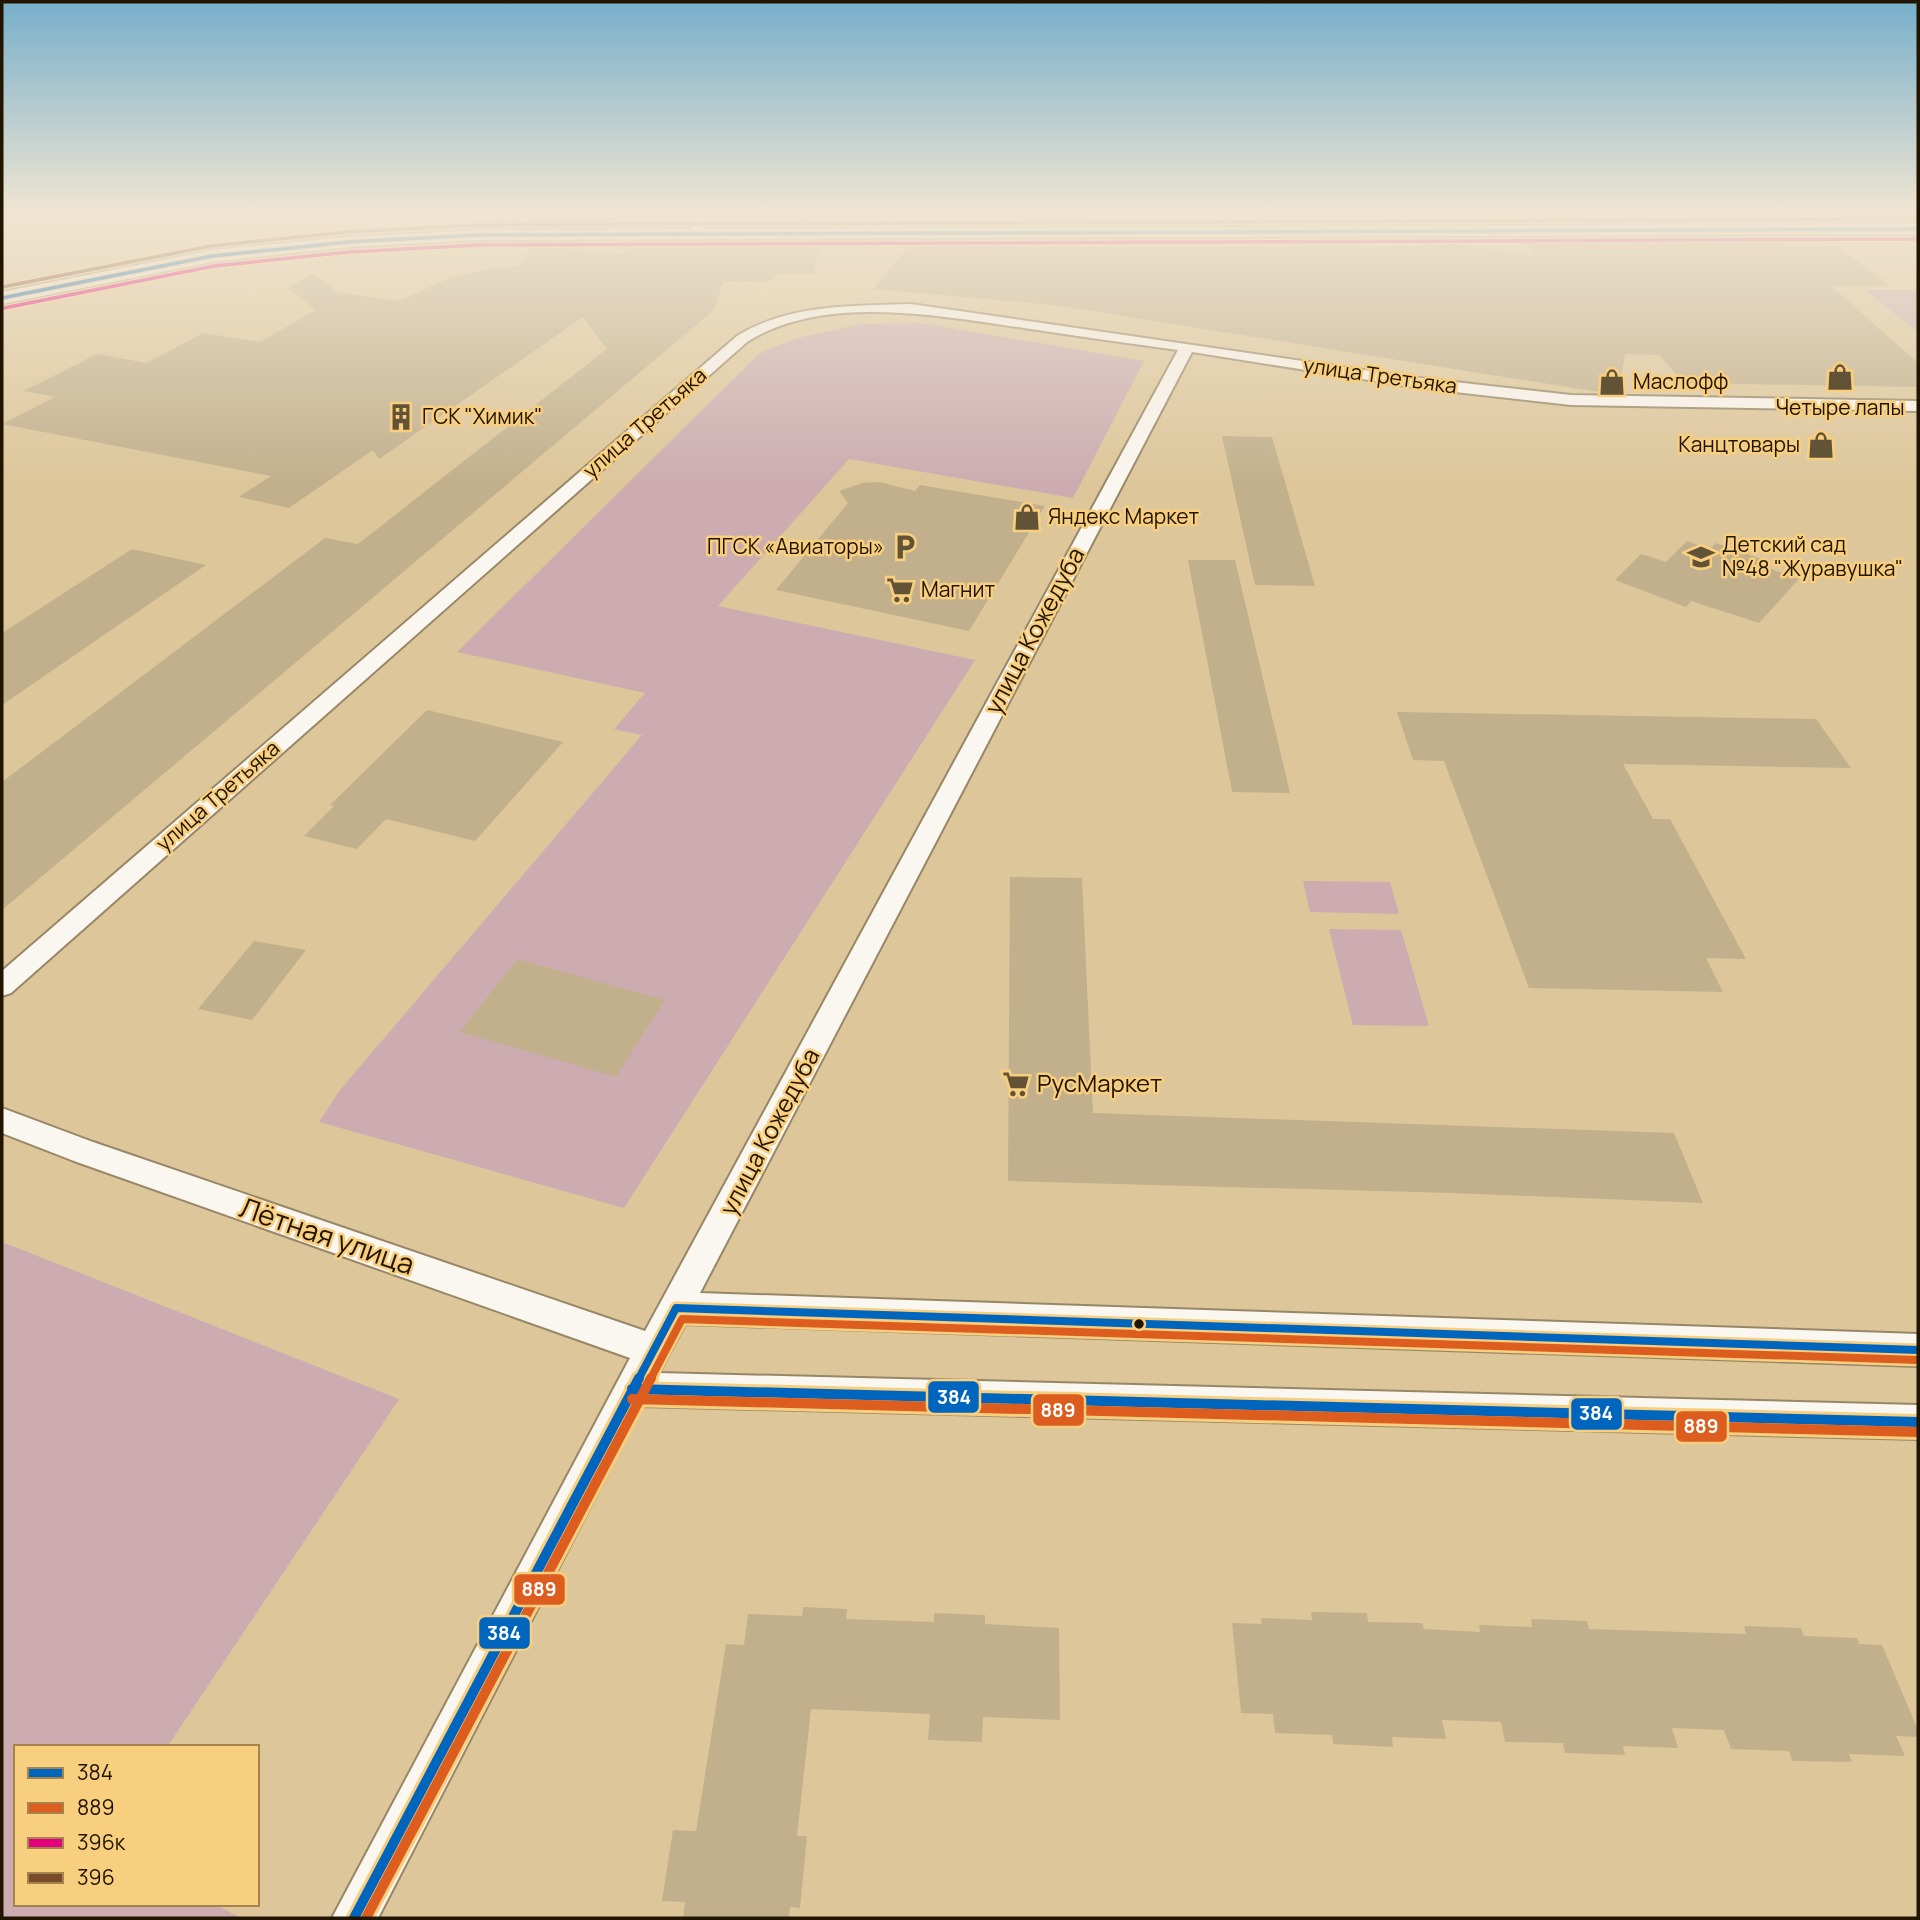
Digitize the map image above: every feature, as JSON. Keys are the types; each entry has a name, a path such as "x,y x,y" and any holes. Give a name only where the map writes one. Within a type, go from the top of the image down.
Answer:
{"street":[{"name":"улица Третьяка","path":"2,986 741,339 761,327 827,311 911,308 1419,383 1572,400 1918,406"},
{"name":"улица Кожедуба","path":"354,1918 1186,347"},
{"name":"Лётная улица","path":"2,1120 85,1152 653,1350"},
{"path":"676,1308 1918,1350"},
{"path":"632,1389 1918,1422"}],"shaded area":[{"path":"1881,303 1918,303 1918,332"},
{"path":"922,323 1144,361 1073,498 849,459 718,606 975,660 624,1208 319,1122 340,1090 642,735 614,729 645,693 457,652 760,353 797,338 861,324"},
{"path":"1303,881 1390,882 1399,914 1310,912"},
{"path":"1329,929 1401,930 1429,1026 1353,1025"},
{"path":"2,1242 399,1399 168,1745 14,1745 14,1906 219,1906 240,1918 2,1918"}],"building":[{"path":"307,303 716,303 714,310 2,910 2,782 325,538 358,544 607,349 583,317 379,459 373,450 289,508 239,497 271,476 2,424 55,397 24,391 97,354 147,363 203,333 260,342 316,310"},
{"path":"1027,303 1850,303 1918,363 1918,387 1683,383 1660,355 1625,354 1619,393 1605,393"},
{"path":"1222,436 1272,437 1315,586 1255,585"},
{"path":"879,482 915,491 920,485 1045,506 969,631 776,590 848,503 839,491 862,483"},
{"path":"1687,541 1710,549 1716,543 1764,560 1760,565 1799,579 1759,623 1691,601 1686,607 1615,580 1641,554 1666,562"},
{"path":"132,549 206,565 2,705 2,633"},
{"path":"1188,560 1235,560 1290,793 1232,792"},
{"path":"427,710 563,742 475,841 386,819 357,849 304,836 334,806 330,805"},
{"path":"1397,712 1816,719 1851,768 1623,764 1653,819 1670,819 1746,959 1706,958 1723,992 1529,988 1444,761 1413,760"},
{"path":"1010,877 1082,878 1093,1113 1674,1133 1703,1203 1008,1181"},
{"path":"254,941 306,950 252,1020 198,1009"},
{"path":"517,959 665,1000 616,1077 460,1032"},
{"path":"803,1607 847,1609 846,1619 934,1622 934,1613 985,1615 985,1624 1059,1628 1060,1720 983,1717 982,1742 928,1740 930,1714 811,1709 797,1836 807,1836 800,1908 790,1907 789,1918 683,1918 685,1902 662,1901 673,1830 696,1831 726,1644 744,1645 748,1614 802,1616"},
{"path":"1311,1612 1367,1613 1368,1622 1422,1623 1424,1629 1480,1632 1479,1625 1532,1627 1531,1619 1587,1621 1589,1629 1746,1634 1744,1626 1801,1628 1804,1636 1857,1638 1859,1644 1882,1645 1918,1730 1918,1737 1896,1736 1905,1756 1849,1754 1852,1762 1792,1761 1789,1751 1731,1749 1724,1730 1672,1728 1678,1748 1623,1746 1625,1755 1565,1753 1563,1743 1505,1742 1501,1722 1442,1720 1446,1739 1392,1737 1393,1747 1333,1744 1332,1735 1275,1733 1273,1714 1241,1713 1232,1623 1262,1624 1261,1618 1312,1620"}],"transit line":[{"name":"396к","path":"4,308 31,303"},
{"name":"384","path":"354,1918 676,1308 1918,1350"},
{"name":"889","path":"366,1918 682,1319 1918,1360"},
{"name":"384","path":"632,1389 1918,1422"},
{"name":"889","path":"632,1399 1918,1432"}],"place":[{"name":"Четыре лапы","path":"1840,377"},
{"name":"Маслофф","path":"1612,382"},
{"name":"ГСК \"Химик\"","path":"401,417"},
{"name":"Канцтовары","path":"1821,445"},
{"name":"Яндекс Маркет","path":"1027,517"},
{"name":"ПГСК «Авиаторы»","path":"905,547"},
{"name":"Детский сад №48 \"Журавушка\"","path":"1701,557"},
{"name":"Магнит","path":"900,590"},
{"name":"РусМаркет","path":"1016,1084"}]}
